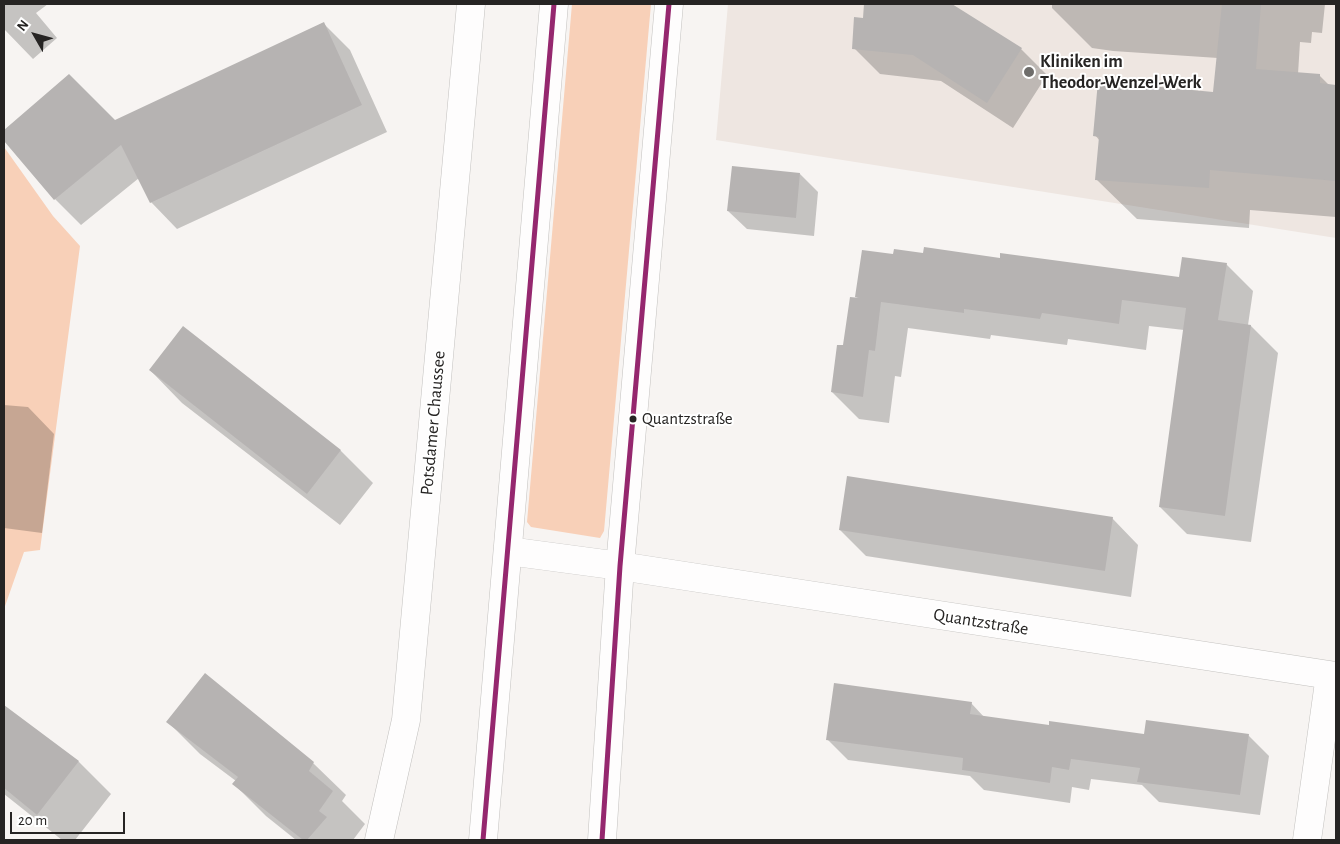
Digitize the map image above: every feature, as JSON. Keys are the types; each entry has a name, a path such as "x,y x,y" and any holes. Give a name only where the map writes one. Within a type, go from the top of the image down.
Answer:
{"street":[{"name":"Potsdamer Chaussee","path":"379,840 406,720 471,4"},
{"path":"483,840 554,4"},
{"path":"602,840 620,566 669,4"},
{"name":"Quantzstraße","path":"508,551 620,566 1333,676"},
{"path":"1307,840 1333,676"}],"shaded area":[{"path":"572,4 651,4 604,531 600,538 531,527 527,522"},
{"name":"Kliniken im Theodor-Wenzel-Werk","path":"728,4 1336,4 1336,238 716,140"},
{"path":"4,147 53,216 80,246 40,550 24,552 4,609"}],"building":[{"path":"864,4 952,4 1022,48 987,103 913,55 852,49 854,17 863,18"},
{"path":"1222,4 1261,4 1256,69 1320,74 1320,83 1336,85 1336,181 1210,170 1209,188 1095,180 1099,137 1093,136 1098,81 1213,92"},
{"path":"324,22 362,105 150,203 121,145 54,200 4,141 4,130 69,74 115,120"},
{"path":"732,166 800,173 796,218 727,211"},
{"path":"924,247 1000,258 1000,253 1179,277 1182,257 1227,263 1218,320 1251,325 1225,516 1159,507 1186,308 1122,300 1119,324 1042,313 1040,319 964,309 964,313 881,302 875,351 869,350 863,397 831,392 837,345 843,345 850,297 860,298 855,297 862,250 893,254 894,249 923,253"},
{"path":"183,326 341,450 307,494 149,370"},
{"path":"847,476 1113,517 1105,571 839,530"},
{"path":"205,673 314,762 309,771 333,791 319,811 327,817 307,840 303,840 232,784 238,777 166,722"},
{"path":"834,683 972,702 970,714 1049,725 1049,721 1144,734 1146,720 1249,734 1240,795 1137,782 1140,768 1071,759 1069,770 1052,767 1050,783 962,770 963,758 826,740"},
{"path":"4,705 79,761 37,815 4,788"}],"transit line":[{"path":"483,840 554,4"},
{"path":"602,840 620,566 669,4"}],"place":[{"name":"Kliniken im Theodor-Wenzel-Werk","path":"1029,72"},
{"name":"Quantzstraße","path":"633,419"}]}
